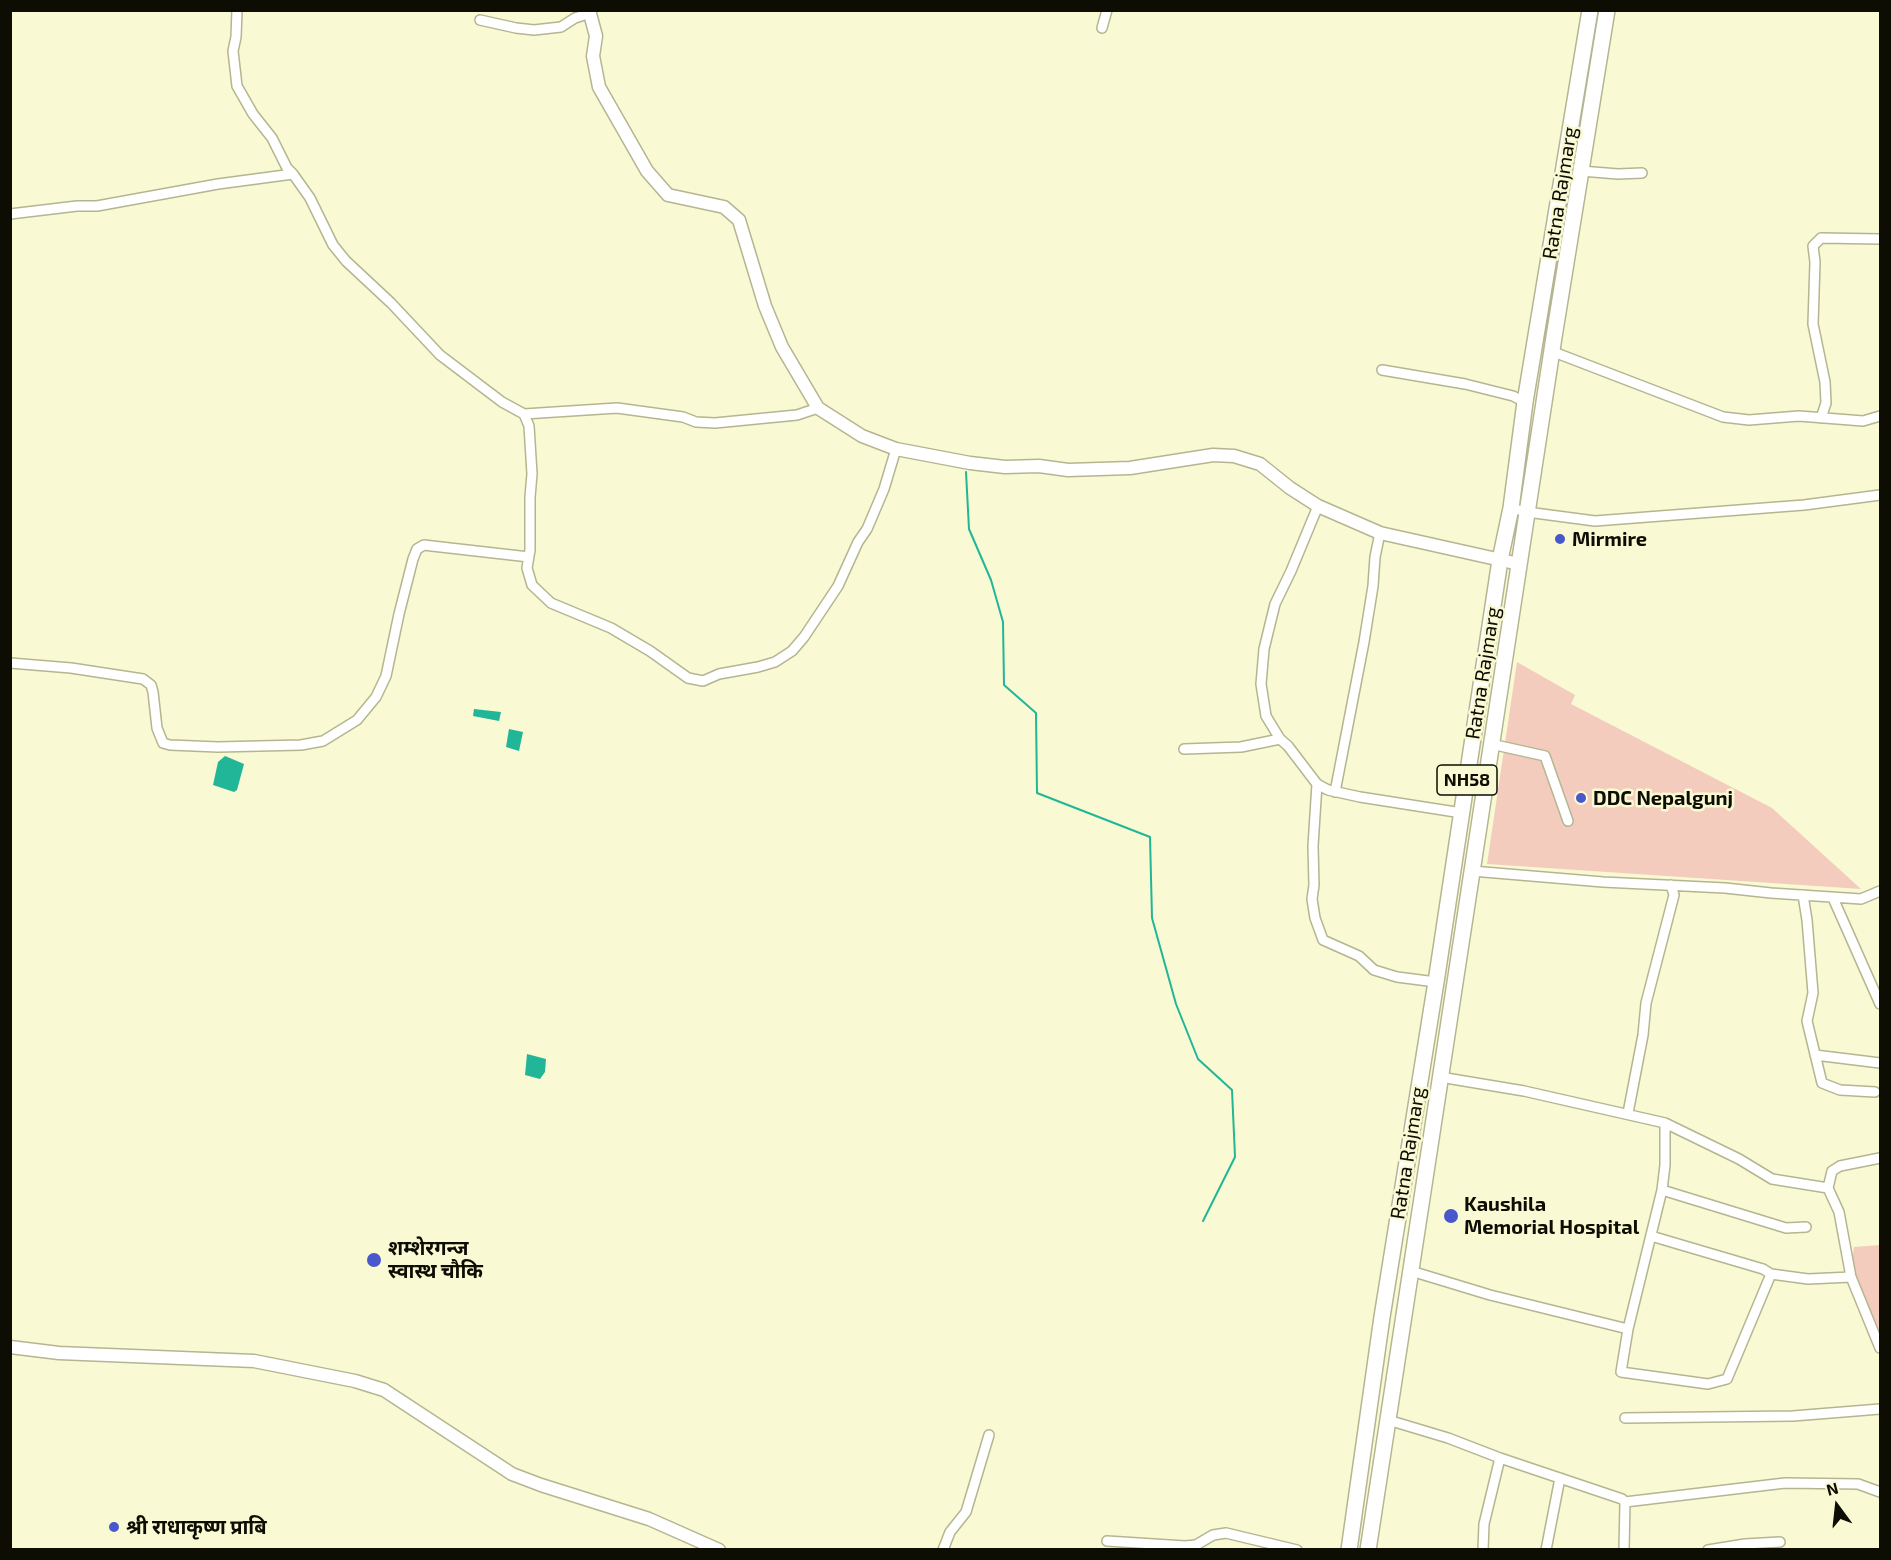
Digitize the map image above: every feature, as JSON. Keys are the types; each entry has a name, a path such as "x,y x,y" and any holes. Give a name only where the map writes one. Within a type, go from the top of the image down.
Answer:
{"highway":[{"name":"Ratna Rajmarg","path":"1348,1550 1500,560 1511,508 1525,402 1590,10"},
{"name":"Ratna Rajmarg","path":"1368,1550 1551,351 1608,10"}],"street":[{"path":"237,10 233,51 237,86 253,114 272,138 287,168 310,198 333,245 346,261 447,360 502,402 524,414 617,408 683,417 696,422 715,423 797,415 818,408"},
{"path":"1102,28 1107,10"},
{"path":"480,20 534,30 561,27 589,12 596,36 593,56 599,87 647,171 668,195 724,207 739,220 765,306 782,347 818,408 862,436 896,449 1005,467 1039,466 1068,470 1131,468 1213,455 1234,456 1260,464 1290,488 1318,506 1380,533 1519,564"},
{"path":"1581,171 1642,173"},
{"path":"10,214 77,206 97,207 218,184 292,174"},
{"path":"1821,418 1826,403 1825,382 1813,324 1815,262 1813,246 1821,238 1881,240"},
{"path":"1551,351 1722,417 1749,420 1799,416 1863,421 1881,416"},
{"path":"1382,370 1465,384 1513,396 1525,402"},
{"path":"524,414 529,426 532,474 528,577 532,585 551,603 611,628 650,651 688,678 703,681 719,674 775,662 792,651 838,586 884,489 896,449"},
{"path":"1511,508 1595,521 1804,505 1881,495"},
{"path":"1318,506 1292,571 1275,604 1264,649 1261,684 1266,716 1280,740 1288,746 1317,784 1335,792 1462,813"},
{"path":"1335,792 1364,642 1380,533"},
{"path":"10,663 71,668 143,679 151,685 157,728 163,743 170,745 218,747 301,745 323,741 357,720 376,697 386,676 399,614 417,549 424,545 529,557"},
{"path":"1184,749 1241,747 1280,740"},
{"path":"1491,744 1545,756 1568,821"},
{"path":"1317,784 1312,899 1315,918 1323,940 1359,956 1380,974 1436,982"},
{"path":"1472,871 1833,898 1861,899 1881,891"},
{"path":"1628,1113 1643,1035 1646,1003 1674,895 1671,885"},
{"path":"1803,894 1813,993 1807,1021 1822,1083 1840,1090 1875,1092"},
{"path":"1833,898 1881,1004"},
{"path":"1815,1055 1881,1063"},
{"path":"1440,1077 1524,1091 1665,1123 1739,1159 1772,1179 1828,1188"},
{"path":"1665,1123 1665,1165 1662,1190 1628,1329 1621,1372 1708,1384 1727,1379 1771,1274"},
{"path":"1881,1158 1840,1166 1832,1171 1828,1188 1839,1212 1851,1277 1881,1348"},
{"path":"1662,1190 1786,1228 1806,1227"},
{"path":"1651,1236 1763,1269 1771,1274 1808,1279 1851,1277"},
{"path":"1411,1271 1490,1295 1628,1329"},
{"path":"10,1347 58,1353 254,1361 355,1381 384,1390 512,1474 650,1519 719,1550"},
{"path":"1625,1418 1793,1416 1881,1409"},
{"path":"1388,1420 1448,1438 1622,1499 1625,1502 1785,1484 1858,1484 1881,1492"},
{"path":"943,1550 950,1532 966,1512 989,1435"},
{"path":"1483,1550 1484,1524 1500,1458"},
{"path":"1546,1550 1560,1478"},
{"path":"1624,1550 1625,1502"},
{"path":"1107,1541 1185,1546 1196,1545 1213,1535 1226,1533 1297,1550"},
{"path":"1708,1550 1745,1544 1780,1542"}],"shaded area":[{"path":"1517,662 1575,695 1571,704 1772,808 1861,889 1487,864"},
{"path":"1880,1245 1880,1340 1876,1323 1851,1270 1854,1247"}],"water":[{"path":"474,709 501,712 499,721 473,716"},
{"path":"509,729 523,732 519,751 506,747"},
{"path":"225,756 244,764 237,790 234,792 213,785 218,762"},
{"path":"527,1054 546,1059 545,1072 540,1079 525,1075"}],"waterway":[{"path":"966,472 969,529 991,580 1003,622 1004,685 1036,713 1037,793 1150,837 1152,918 1176,1004 1198,1059 1232,1090 1235,1157 1203,1221"}],"place":[{"name":"Mirmire","path":"1560,539"},
{"name":"DDC Nepalgunj","path":"1581,798"},
{"name":"Kaushila Memorial Hospital","path":"1451,1216"},
{"name":"शम्शेरगन्ज स्वास्थ चौकि","path":"374,1260"},
{"name":"श्री राधाकृष्ण प्राबि","path":"114,1527"}]}
